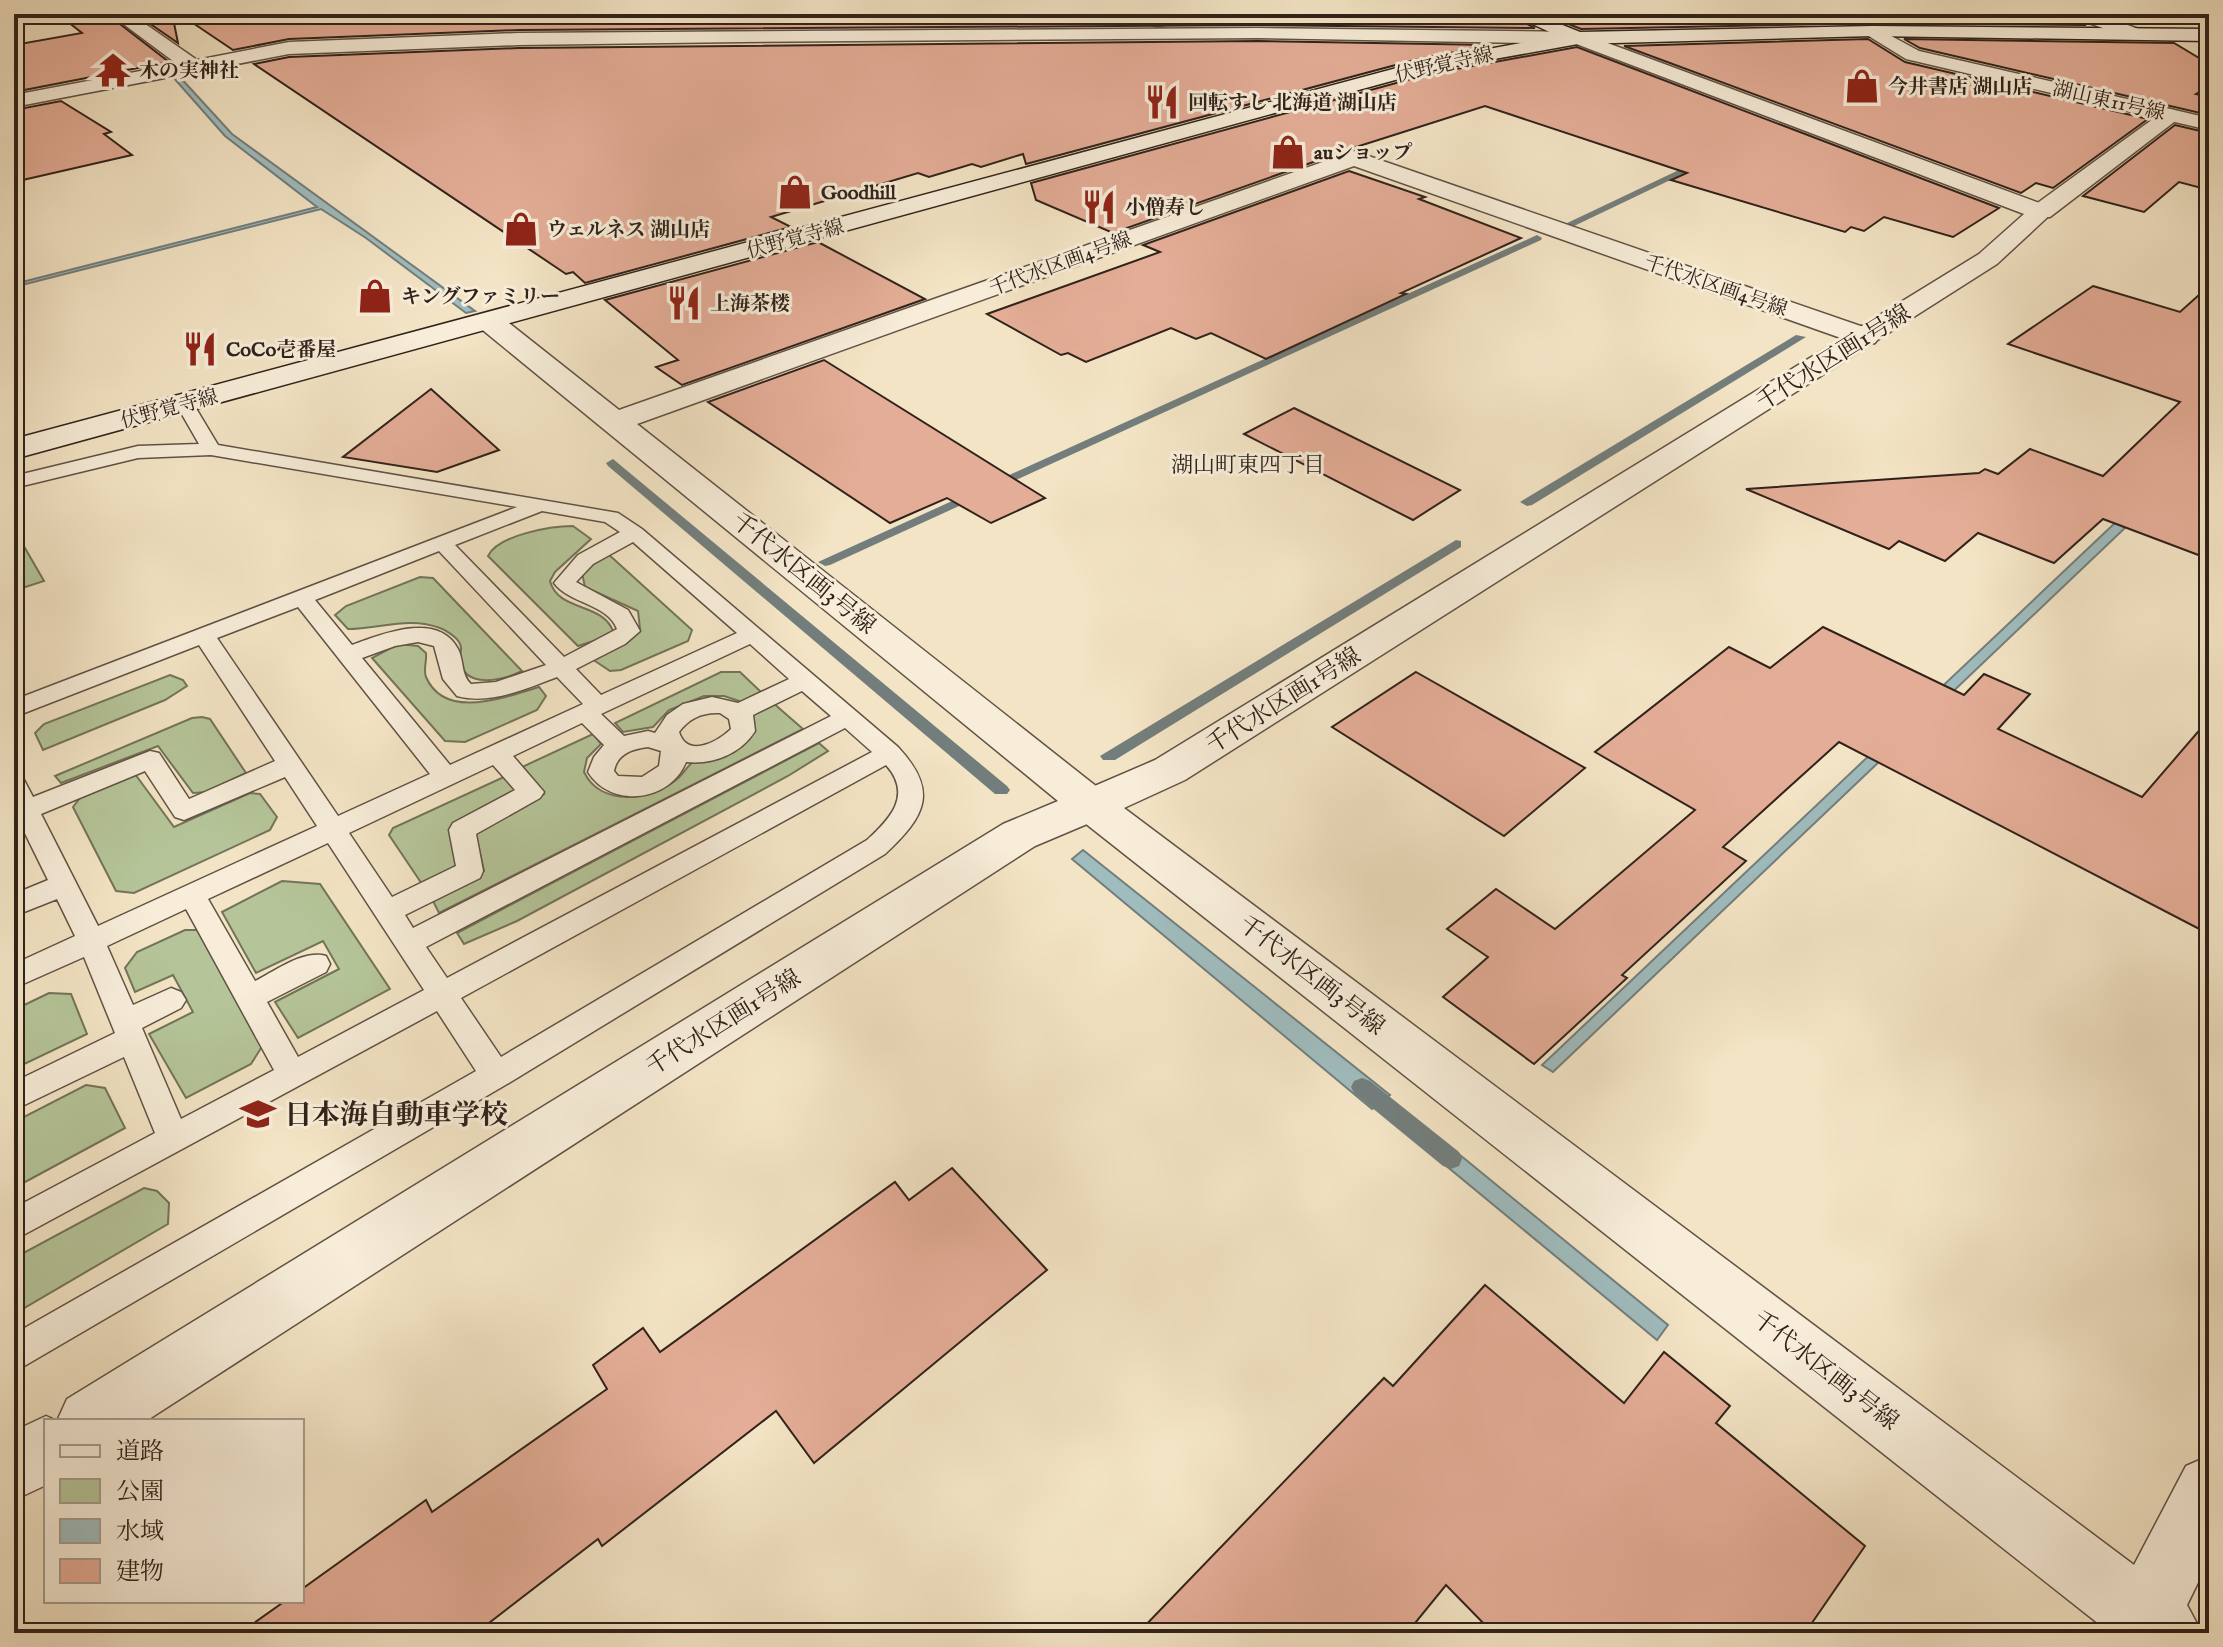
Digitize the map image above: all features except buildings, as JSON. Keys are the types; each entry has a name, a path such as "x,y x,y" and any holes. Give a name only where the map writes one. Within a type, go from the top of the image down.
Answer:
{"street":[{"path":"119,14 193,66"},
{"path":"865,14 921,35"},
{"path":"1010,14 1072,35"},
{"path":"1225,14 1258,33"},
{"path":"1520,14 2041,212"},
{"path":"2082,14 2135,34"},
{"path":"519,39 567,20"},
{"path":"14,101 289,48 519,39 1258,33 1578,38 1873,31 2209,35"},
{"name":"湖山東11号線","path":"1873,31 1913,55 2209,124"},
{"name":"伏野覚寺線","path":"14,449 1412,70 1578,38"},
{"name":"千代水区画1号線","path":"92,1419 1019,835 1170,770 1865,337 1988,259 2041,212 2171,115"},
{"name":"千代水区画4号線","path":"618,421 1354,158 1865,337"},
{"name":"千代水区画3号線","path":"489,321 618,421 1091,805 2150,1627"},
{"path":"14,1468 44,1449"},
{"path":"2150,1627 2209,1489"}],"lane":[{"path":"185,404 211,449"},
{"path":"14,482 138,452 211,449 611,517 635,533 889,753 908,776 912,805 903,823 876,847 496,1075 14,1354"},
{"path":"14,709 537,506"},
{"path":"348,655 392,639 426,636 444,645 449,653 450,669 463,691 475,694 514,686 608,645 629,631 628,622 621,615 577,595 565,583 573,570 599,550 635,533"},
{"path":"442,543 559,665 620,746"},
{"path":"302,598 446,777"},
{"path":"14,977 752,635"},
{"path":"204,636 496,1075"},
{"path":"738,713 805,680"},
{"path":"672,746 667,732 678,717 688,711 712,705 725,706 738,713 744,723 743,731 729,746 704,754 680,752 672,746 648,739 620,746 606,756 601,772 611,785 646,786 667,774 675,758 672,746"},
{"path":"408,943 848,717"},
{"path":"387,912 470,871 462,830 531,792 497,753"},
{"path":"14,1225 889,753"},
{"path":"26,810 150,759 184,811 289,765"},
{"path":"14,784 91,941 174,1139"},
{"path":"14,906 62,885"},
{"path":"192,894 293,1076"},
{"path":"249,998 316,964"},
{"path":"14,1097 129,1031 171,1000"}],"green space":[{"path":"573,526 591,539 555,572 550,581 562,598 600,615 613,631 606,637 578,646 488,556 502,542 513,537"},
{"path":"14,529 44,581 16,590 14,586"},
{"path":"607,553 692,630 688,641 621,670 610,671 592,659 624,643 640,629 638,611 585,587 582,573"},
{"path":"420,577 433,578 522,671 496,679 477,679 463,669 459,642 442,629 405,623 348,629 335,615 346,606"},
{"path":"398,644 418,646 426,653 426,677 435,690 447,699 461,702 493,700 539,687 546,696 537,710 465,742 445,741 372,658"},
{"path":"721,672 740,672 761,692 742,702 724,696 704,696 669,710 653,727 623,732 615,723"},
{"path":"170,675 183,680 187,686 165,700 43,750 35,733 44,724"},
{"path":"772,702 803,729 439,913 431,897 484,871 475,831 544,794 520,768 593,734 601,744 587,758 584,772 592,783 614,795 627,797 653,793 676,780 693,762 754,730 753,711"},
{"path":"192,718 210,719 246,773 207,792 193,793 158,746 61,783 55,776"},
{"path":"819,743 828,751 788,776 517,921 464,944 457,933"},
{"path":"135,774 174,827 250,793 260,794 277,817 270,830 134,893 116,891 73,807 83,794"},
{"path":"506,776 521,792 454,828 457,871 424,887 389,835 393,828"},
{"path":"282,881 320,884 390,989 298,1038 275,1002 339,969 323,941 256,973 222,912"},
{"path":"185,930 198,930 263,1045 251,1064 186,1098 149,1034 193,1012 173,975 135,992 125,968 137,952"},
{"path":"49,993 71,994 87,1034 14,1069 14,1010"},
{"path":"86,1085 105,1088 125,1128 14,1188 14,1122"},
{"path":"144,1188 157,1191 169,1203 168,1224 14,1314 14,1258"}],"water":[{"path":"178,75 232,134 475,311 466,313 366,238 321,209 14,287 14,284 317,207 225,136 172,76"},
{"path":"2209,434 2209,448 1553,1072 1542,1065"},
{"path":"1083,850 1390,1095 1372,1109 1072,859"},
{"path":"1438,1137 1668,1325 1657,1340 1427,1150"}],"waterway":[{"path":"1120,14 1173,31"},
{"path":"1568,225 1703,162"},
{"path":"825,562 1537,238"},
{"path":"1527,502 1800,337"},
{"path":"613,463 1001,790"},
{"path":"1109,756 1456,544"},
{"path":"1362,1087 1451,1159"}],"place":[{"name":"木の実神社","path":"113,70"},
{"name":"今井書店 湖山店","path":"1862,86"},
{"name":"回転すし 北海道 湖山店","path":"1162,102"},
{"name":"auショップ","path":"1288,152"},
{"name":"Goodhill","path":"795,192"},
{"name":"小僧寿し","path":"1099,207"},
{"name":"ウェルネス 湖山店","path":"521,229"},
{"name":"キングファミリー","path":"375,296"},
{"name":"上海茶楼","path":"684,303"},
{"name":"CoCo壱番屋","path":"200,349"},
{"name":"日本海自動車学校","path":"258,1114"}],"district":[{"name":"湖山町東四丁目","path":"1248,464"}]}
